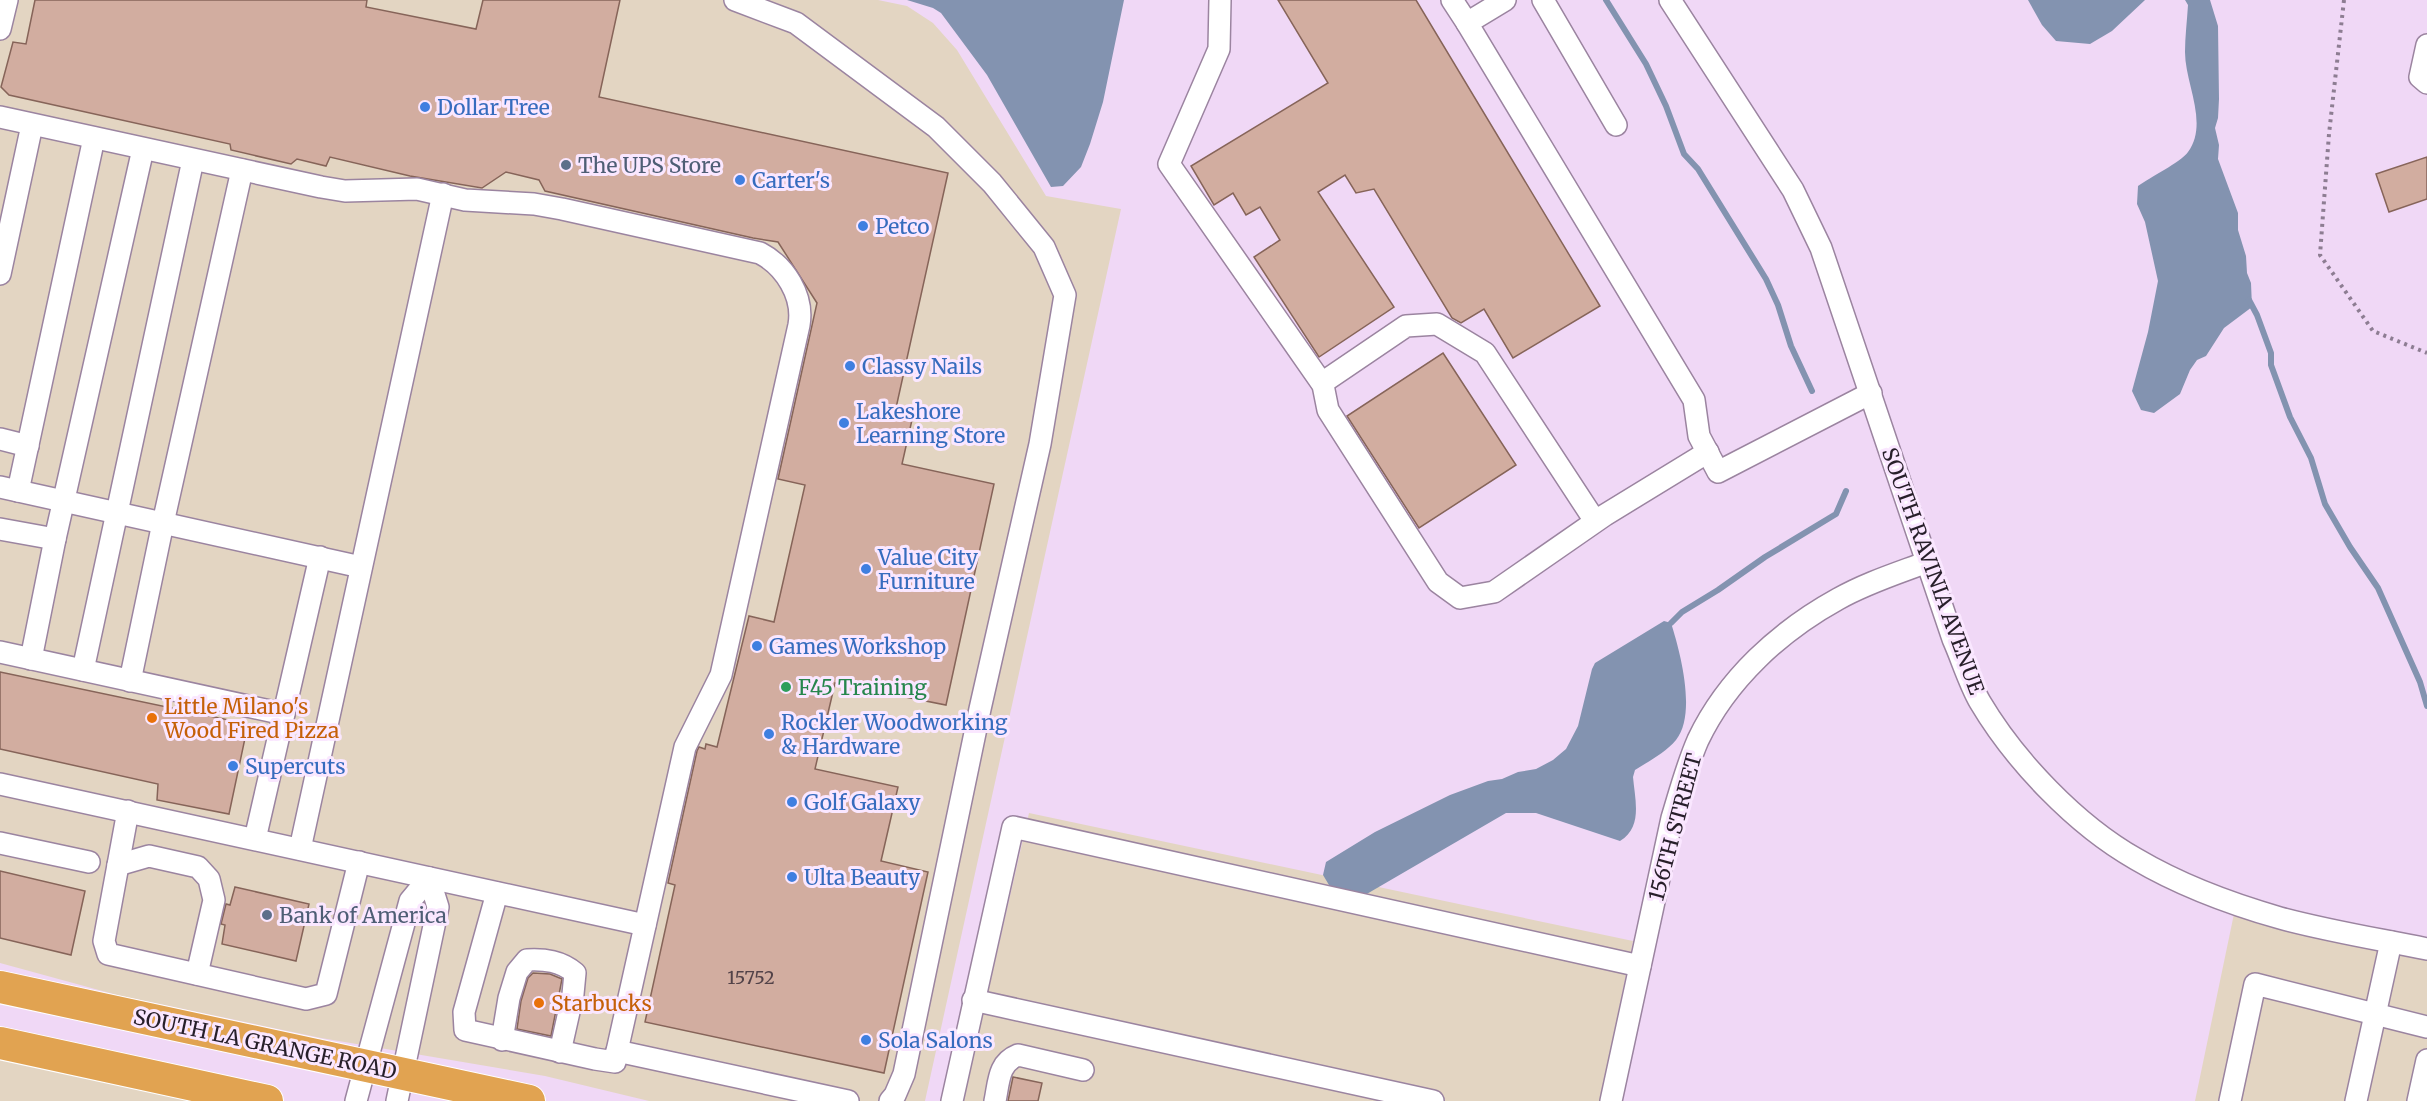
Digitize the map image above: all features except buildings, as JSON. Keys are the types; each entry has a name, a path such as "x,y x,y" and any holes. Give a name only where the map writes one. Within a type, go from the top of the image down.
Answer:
{"highway":[{"name":"SOUTH LA GRANGE ROAD","path":"0,987 365,1065 400,1087 529,1101"},
{"path":"0,1043 267,1101"}],"street":[{"path":"0,29 7,0"},
{"path":"735,0 796,23 936,127 992,183 1044,247 1065,295 1040,444 980,709 904,1074 890,1101"},
{"path":"1220,0 1219,49 1169,164 1322,383 1328,410 1438,582 1460,598 1494,592 1595,521 1708,452"},
{"path":"1452,0 1694,400 1700,436 1718,472 1871,393"},
{"path":"1467,23 1505,0"},
{"path":"1543,0 1616,124"},
{"name":"SOUTH RAVINIA AVENUE","path":"1670,0 1793,190 1821,248 1953,639 1979,701 2011,748 2046,788 2093,829 2135,859 2198,890 2280,918 2427,949"},
{"path":"2427,45 2420,77 2427,83"},
{"path":"0,117 345,191 417,189 465,200 553,208 760,253 768,257 785,275 799,302 801,312 799,325 721,675 685,747 615,1062 502,1040 465,1030 464,1012 497,892"},
{"path":"0,274 32,124"},
{"path":"94,138 28,446 9,489 361,567"},
{"path":"30,659 144,149"},
{"path":"83,670 115,512 193,159"},
{"path":"130,681 242,170"},
{"path":"300,849 443,194"},
{"path":"1322,383 1406,326 1437,324 1485,353 1595,521"},
{"path":"0,439 28,446"},
{"path":"0,529 55,539"},
{"path":"255,838 320,557"},
{"name":"156TH STREET","path":"1611,1101 1683,778 1699,739 1728,692 1755,661 1784,634 1840,598 1927,562"},
{"path":"0,652 284,714"},
{"path":"0,784 645,925"},
{"path":"128,812 104,941 108,954 306,999 326,994 359,862"},
{"path":"952,1101 1013,828 1640,966"},
{"path":"0,843 89,862"},
{"path":"118,865 149,856 198,867 209,879 214,900 197,974"},
{"path":"356,1101 410,901 429,878"},
{"path":"400,1087 438,907 429,878"},
{"path":"2356,1101 2391,942"},
{"path":"502,1040 509,998 517,972 527,960 539,959 565,964 575,973 573,994 560,1052"},
{"path":"2230,1101 2255,984 2427,1027"},
{"path":"973,1000 1433,1101"},
{"path":"617,1051 848,1101"},
{"path":"995,1101 1002,1069 1009,1059 1018,1055 1083,1070"},
{"path":"2418,1101 2427,1060"}],"path":[{"path":"2344,0 2329,134 2320,255 2373,331 2427,353"}],"shaded area":[{"path":"0,0 878,0 907,6 933,23 957,50 1046,196 1121,209 925,1101 649,1101 545,1076 321,1038 117,995 0,963"},
{"path":"1029,813 1633,941 1600,1101 963,1101"},
{"path":"2235,909 2427,956 2427,1101 2195,1101"},
{"path":"0,1048 246,1101 0,1101"}],"water":[{"path":"907,0 1124,0 1103,102 1090,144 1081,167 1063,186 1051,187 987,75 941,13 933,8"},
{"path":"2028,0 2145,0 2112,31 2090,44 2056,41 2042,25"},
{"path":"2185,0 2210,0 2218,26 2219,99 2215,128 2219,145 2218,159 2238,213 2238,230 2251,283 2252,307 2224,328 2206,356 2197,360 2190,370 2180,394 2154,413 2141,410 2132,391 2148,332 2158,281 2145,222 2137,204 2138,186 2184,156 2194,141 2196,116 2186,64 2188,5"},
{"path":"1664,621 1671,623 1679,649 1685,682 1685,715 1682,729 1672,745 1635,770 1633,777 1635,821 1627,835 1620,841 1536,813 1506,813 1365,895 1335,895 1323,875 1326,862 1375,832 1450,795 1488,781 1536,769 1553,760 1566,749 1578,726 1595,663"}],"waterway":[{"path":"1606,0 1646,64 1666,106 1684,154 1698,169 1766,279 1778,305 1791,346 1812,391"},
{"path":"2249,300 2271,353 2271,365 2290,417 2311,458 2325,504 2350,547 2378,588 2420,682 2427,706"},
{"path":"1671,623 1682,612 1765,557 1836,514 1846,491"}],"place":[{"name":"Dollar Tree","path":"425,107"},
{"name":"The UPS Store","path":"566,165"},
{"name":"Carter's","path":"740,180"},
{"name":"Petco","path":"863,226"},
{"name":"Classy Nails","path":"850,366"},
{"name":"Lakeshore Learning Store","path":"844,423"},
{"name":"Value City Furniture","path":"866,569"},
{"name":"Games Workshop","path":"757,646"},
{"name":"F45 Training","path":"786,687"},
{"name":"Little Milano's Wood Fired Pizza","path":"152,718"},
{"name":"Rockler Woodworking & Hardware","path":"769,734"},
{"name":"Supercuts","path":"233,766"},
{"name":"Golf Galaxy","path":"792,802"},
{"name":"Ulta Beauty","path":"792,877"},
{"name":"Bank of America","path":"267,915"},
{"name":"Starbucks","path":"539,1003"},
{"name":"Sola Salons","path":"866,1040"}]}
